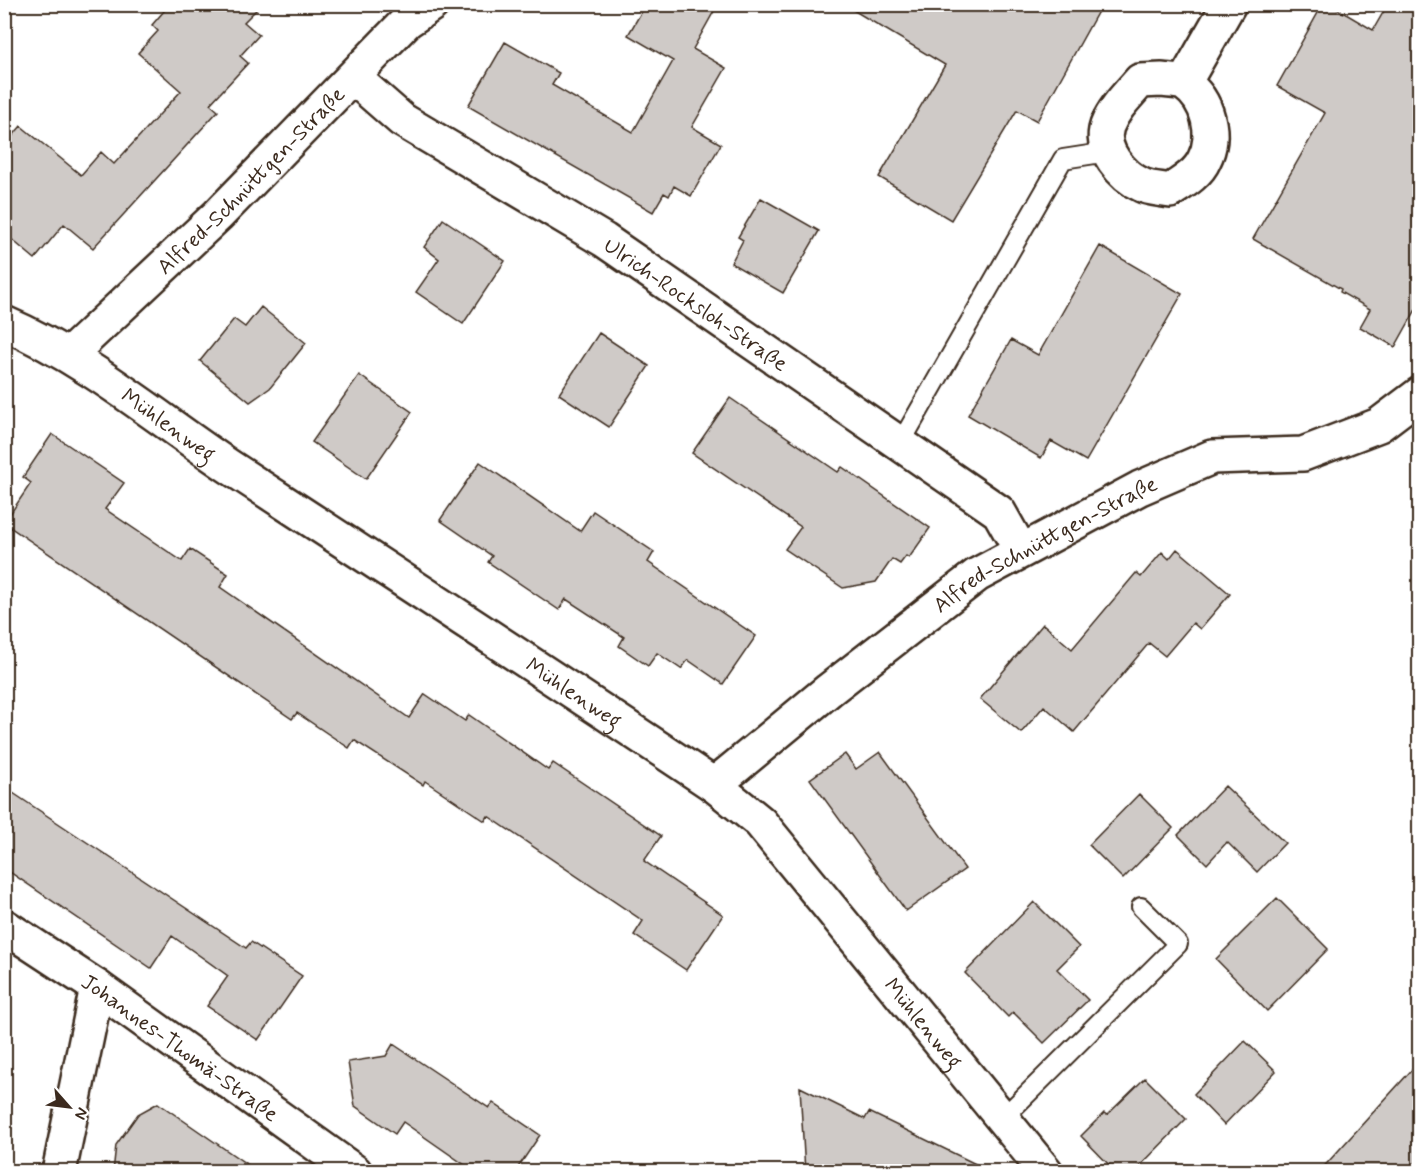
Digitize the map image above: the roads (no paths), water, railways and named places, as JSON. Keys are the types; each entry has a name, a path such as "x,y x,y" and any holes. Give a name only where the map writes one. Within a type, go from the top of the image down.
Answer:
{"street":[{"name":"Alfred-Schnüttgen-Straße","path":"69,355 218,215 354,78 407,21 432,4"},
{"path":"1184,83 1229,4"},
{"name":"Ulrich-Rocksloh-Straße","path":"354,78 402,120 604,240 999,512 1021,551"},
{"path":"1140,81 1184,83 1205,107 1210,132 1204,160 1190,178 1170,191 1143,185 1123,172 1108,152 1106,128 1118,105 1140,81"},
{"name":"Mühlenweg","path":"4,323 69,355 231,467 412,583 714,785 760,822 1001,1120 1046,1172"},
{"name":"Alfred-Schnüttgen-Straße","path":"714,785 829,690 977,575 1140,488 1212,457 1303,454 1379,425 1419,394"},
{"name":"Johannes-Thomä-Straße","path":"4,926 97,987 355,1172"},
{"path":"59,1172 97,987"}],"lane":[{"path":"900,444 1063,159 1108,152"},
{"path":"1001,1120 1178,944 1141,907"}]}
